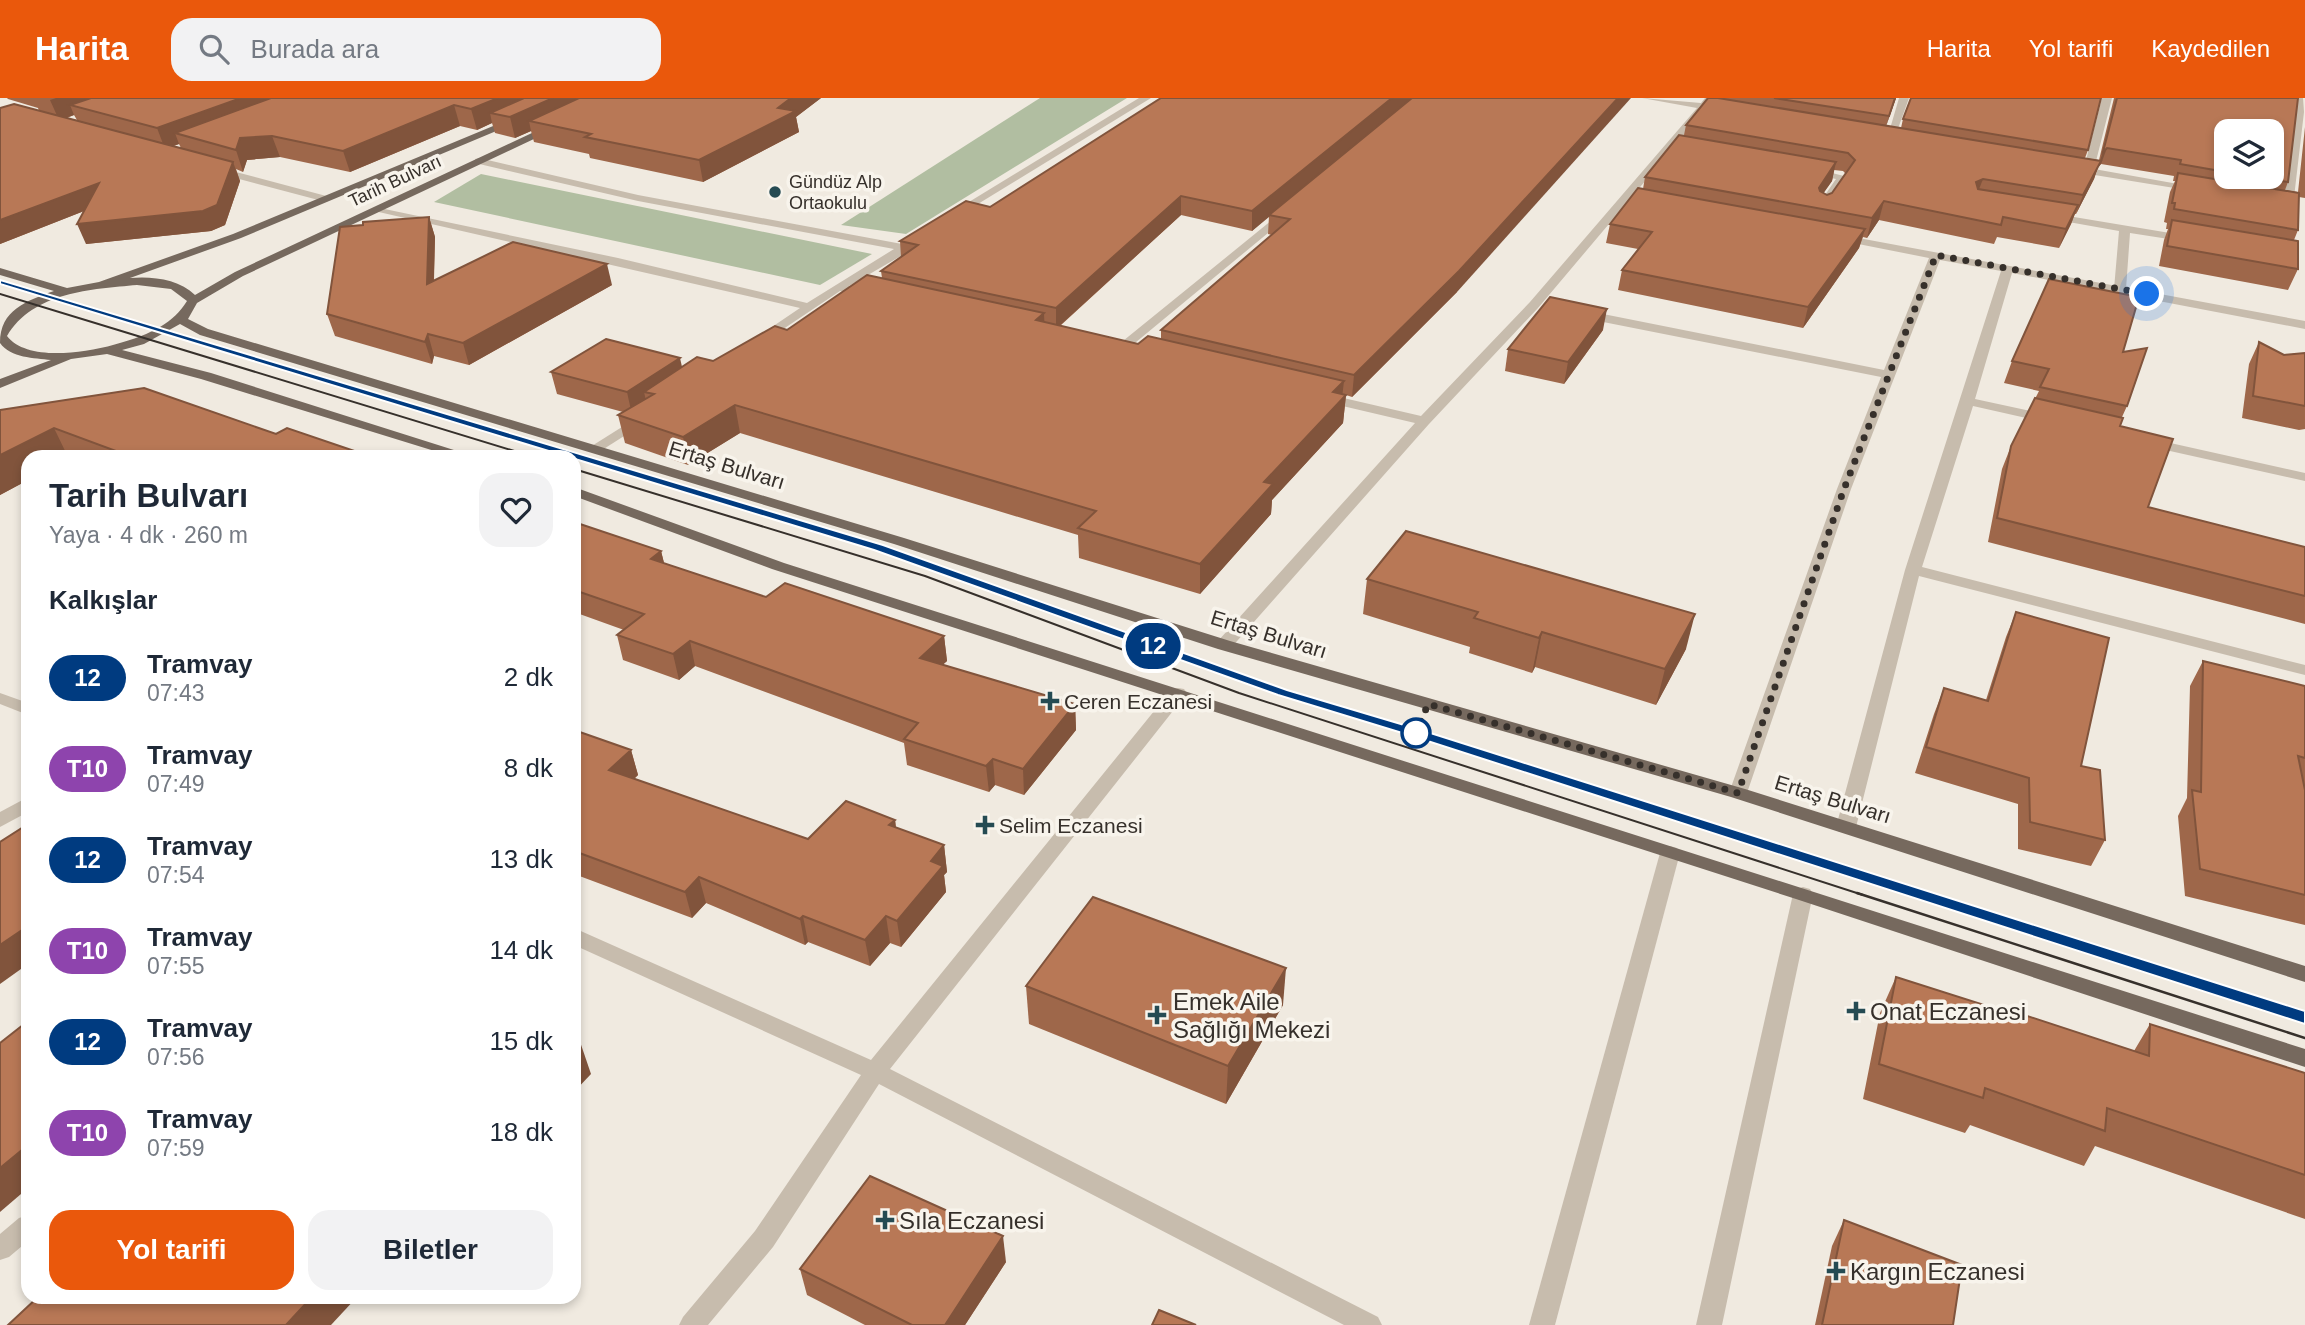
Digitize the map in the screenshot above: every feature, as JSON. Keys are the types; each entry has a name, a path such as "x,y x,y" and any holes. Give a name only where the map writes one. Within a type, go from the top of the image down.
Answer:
{"main road":[{"path":"103,284 137,281 166,283 186,290 193,301 190,310 181,320 144,340 108,350 75,355 37,355 11,348 1,336 6,316 34,304 103,284 237,236 527,115"},
{"name":"Tarih Bulvarı","path":"193,301 239,274 562,122"},
{"path":"0,271 68,292"},
{"name":"Ertaş Bulvarı","path":"181,320 204,332 899,541 1224,645 1738,793 2305,974"},
{"path":"108,350 206,376 446,450"},
{"path":"0,384 75,355"},
{"path":"581,494 778,566 1803,894 2305,1058"}],"street":[{"path":"754,344 838,287 907,248 967,205 1146,98"},
{"path":"1647,98 1707,102 1718,108"},
{"path":"1890,137 1904,98"},
{"path":"2088,172 2108,98"},
{"path":"2275,204 2292,207 2298,98"},
{"path":"1224,645 1424,421 1534,305 1622,198 1707,102"},
{"path":"1877,135 1903,139"},
{"path":"1669,146 1682,149"},
{"path":"479,161 638,198 907,248"},
{"path":"204,166 326,199"},
{"path":"2061,167 2208,192"},
{"path":"1803,170 1843,177 1821,208"},
{"path":"1622,198 1636,200"},
{"path":"1093,344 1127,351 1300,202"},
{"path":"375,209 618,261 811,307"},
{"path":"2044,215 2202,241"},
{"path":"2120,289 2125,229"},
{"path":"1827,235 2305,325"},
{"path":"1738,793 1844,489 1936,255"},
{"path":"1846,827 1913,570 2008,268"},
{"path":"838,287 879,296"},
{"path":"1534,305 1548,307"},
{"path":"1575,313 1889,375"},
{"path":"1305,393 1424,421"},
{"path":"1968,401 2062,422"},
{"path":"594,449 651,412"},
{"path":"2130,438 2305,477"},
{"path":"1913,570 2305,670"},
{"path":"692,1325 764,1238 875,1072 1178,693"},
{"path":"0,698 21,706"},
{"path":"0,821 21,808"},
{"path":"1542,1325 1670,853"},
{"path":"1709,1325 1803,894"},
{"path":"581,939 875,1072 1369,1325"},
{"path":"0,1248 21,1232"}],"green space":[{"path":"1040,98 1127,98 906,234 841,225"},
{"path":"481,174 872,254 820,285 434,202"}],"building":[{"path":"91,98 241,98 157,128 70,105"},
{"path":"271,98 498,98 471,109 454,105 343,151 272,136 240,138 236,150 175,133"},
{"path":"524,98 553,98 510,117 490,113"},
{"path":"579,98 791,98 778,108 796,111 699,160 585,137 591,134 529,121"},
{"path":"1161,98 1392,98 1252,211 1181,196 1056,308 881,271 918,245 900,241 966,201 990,207"},
{"path":"1412,98 1618,98 1459,271 1354,375 1161,330 1290,219 1269,215"},
{"path":"1708,98 2101,161 2083,195 1983,179 1976,182 1978,189 2078,205 2066,229 2003,217 2001,225 1884,201 1872,218 1645,177 1679,135 1836,162 1819,188 1827,195 1832,193 1855,160 1848,153 1686,125"},
{"path":"1774,98 1895,98 1889,116"},
{"path":"1911,98 2101,98 2088,150 1903,119"},
{"path":"2117,98 2298,98 2288,182 2284,181 2284,119 2214,119 2214,170 2180,164 2181,160 2107,148 2103,152"},
{"path":"14,104 233,162 217,205 203,211 77,224 99,183 0,220 0,108"},
{"path":"2178,173 2214,179 2214,189 2275,189 2299,193 2298,230 2174,209 2175,203 2172,203"},
{"path":"1638,188 1865,229 1808,307 1622,270 1652,232 1610,224"},
{"path":"429,217 427,284 513,242 607,264 463,343 428,334 425,342 327,314 340,227 363,225 363,222"},
{"path":"2172,220 2298,241 2298,269 2167,246"},
{"path":"867,275 1044,313 1036,320 1138,344 1148,336 1344,381 1333,392 1346,395 1264,482 1273,484 1200,564 1078,528 1096,511 735,405 683,437 618,415 654,394 644,392 697,357 713,361 775,326 787,330"},
{"path":"2049,279 2139,297 2123,352 2147,348 2127,406 2040,387 2049,369 2012,361"},
{"path":"1550,297 1607,309 1568,362 1508,349"},
{"path":"606,339 680,358 627,392 551,372"},
{"path":"2259,342 2284,355 2305,353 2305,406 2253,396"},
{"path":"144,388 276,434 287,428 351,450 113,450 54,428 0,455 0,410"},
{"path":"2035,398 2123,418 2120,426 2173,439 2148,507 2305,547 2305,596 1997,518 2011,446"},
{"path":"581,524 661,551 651,559 766,597 785,583 944,636 920,658 1075,704 1023,769 993,759 986,766 904,739 918,723 690,641 673,654 617,635 644,614 581,592"},
{"path":"1406,531 1695,614 1665,669 1542,632 1539,638 1474,618 1478,612 1367,579"},
{"path":"2016,612 2109,638 2081,766 2100,770 2105,840 2030,822 2029,778 1926,747 1944,688 1988,701"},
{"path":"2203,661 2305,686 2305,758 2298,756 2305,790 2305,895 2200,869 2192,790 2201,792"},
{"path":"581,732 631,750 609,770 808,839 846,801 895,820 889,825 944,845 931,861 943,866 897,921 886,916 865,940 803,916 800,919 699,877 685,892 581,854"},
{"path":"21,828 21,931 0,945 0,842"},
{"name":"Emek Aile Sağlığı Mekezi","path":"1093,897 1286,968 1228,1066 1026,986"},
{"path":"1896,977 2009,1013 2009,1010 2149,1056 2150,1024 2305,1073 2305,1175 2107,1108 2105,1131 1985,1088 1983,1098 1879,1064"},
{"path":"21,1026 21,1151 0,1168 0,1043"},
{"path":"870,1176 1003,1236 945,1325 912,1325 800,1269"},
{"path":"1844,1220 1962,1265 1953,1325 1822,1325"},
{"path":"30,1304 305,1304 286,1325 8,1325"},
{"path":"1159,1310 1196,1325 1152,1325"}],"tram line":[{"path":"0,282 557,450"},
{"name":"12","path":"0,283 555,450"},
{"path":"0,294 511,450"},
{"path":"581,457 879,547 1283,693 1923,895"},
{"name":"12","path":"581,458 878,547 1283,692 2305,1017"},
{"path":"581,471 925,576 1239,693 1863,895"},
{"path":"1857,893 2305,1038"},
{"path":"1917,893 2305,1017"}],"place":[{"name":"Gündüz Alp Ortaokulu","path":"775,192"},
{"name":"Ceren Eczanesi","path":"1050,701"},
{"name":"Selim Eczanesi","path":"985,825"},
{"name":"Onat Eczanesi","path":"1856,1011"},
{"name":"Emek Aile Sağlığı Mekezi","path":"1157,1015"},
{"name":"Sıla Eczanesi","path":"885,1220"},
{"name":"Kargın Eczanesi","path":"1836,1271"}],"route":[{"path":"1416,733 1428,704 1738,793 1844,489 1936,255 2147,294"}]}
